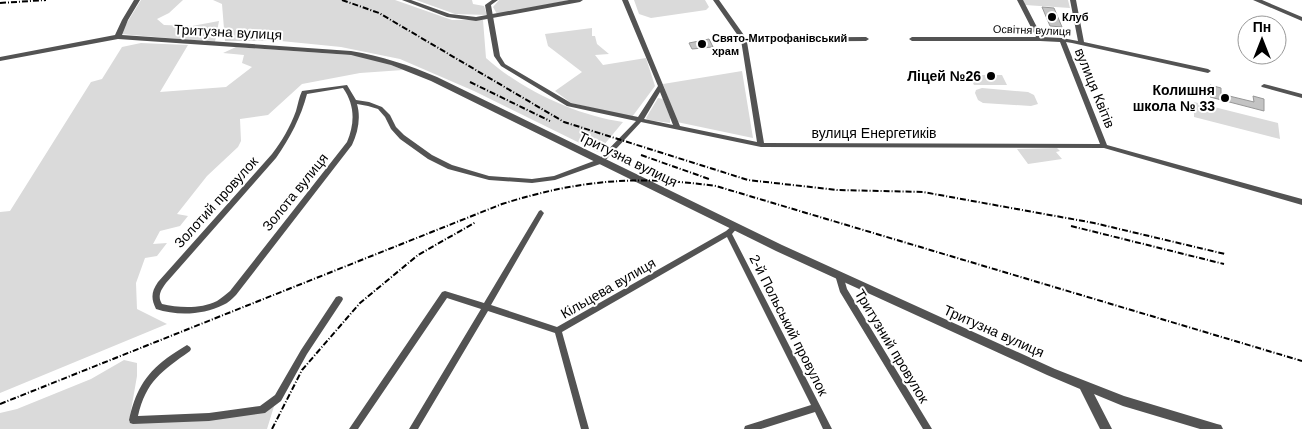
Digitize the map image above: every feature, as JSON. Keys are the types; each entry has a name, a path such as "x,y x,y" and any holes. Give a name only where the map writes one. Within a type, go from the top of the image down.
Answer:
{"street":[{"path":"118,37 125,20 137,0"},
{"path":"405,0 449,16 476,19 490,18 580,0"},
{"path":"490,18 488,6 494,0"},
{"path":"626,0 677,127"},
{"path":"716,0 744,40 761,145"},
{"path":"1020,0 1040,39"},
{"name":"вулиця Квітів","path":"1073,0 1081,42"},
{"path":"1256,0 1302,19"},
{"name":"вулиця Енергетиків","path":"490,18 497,56 503,65 569,105 639,121 761,145 1104,146 1302,202"},
{"name":"Тритузна вулиця","path":"0,59 118,37 149,41 375,56 434,79 601,161 732,230 838,275 1084,386 1123,401 1217,429"},
{"path":"744,40 866,39"},
{"name":"Освітня вулиця","path":"912,39 1040,39 1081,42 1190,69 1208,71"},
{"name":"вулиця Квітів","path":"1062,40 1104,146"},
{"name":"Золотий провулок","path":"220,303 202,308 168,310 159,308 154,300 155,292 163,281 268,163 286,140 295,123 304,92 345,86 353,102"},
{"path":"380,108 366,107 357,112 353,102 369,104 380,108 402,138 430,157 450,167 489,178 532,181 555,178 601,161 639,121 661,86"},
{"path":"1264,86 1302,96"},
{"name":"Золота вулиця","path":"220,303 233,293 340,158 354,133 357,112"},
{"path":"413,429 541,213"},
{"name":"Кільцева вулиця","path":"353,429 444,294 558,331 732,230"},
{"name":"2-й Польський провулок","path":"732,230 828,429"},
{"name":"Тритузний провулок","path":"838,275 843,290 928,429"},
{"path":"187,350 159,368 148,379 138,399 133,420 209,417 262,410 278,398 304,352 339,299"},
{"path":"558,331 585,429"},
{"path":"1084,386 1106,429"},
{"path":"748,429 816,407"}],"shaded area":[{"path":"141,0 183,0 169,13 157,19 164,25 192,26 219,21 215,42 120,34"},
{"path":"213,0 395,0 452,20 483,20 486,58 515,80 568,107 605,119 623,122 598,152 474,91 400,59 341,47 281,41 225,41 222,4"},
{"path":"416,0 472,0 473,4 484,6 487,15 455,14"},
{"path":"499,0 570,0 497,14 493,7"},
{"path":"634,0 705,0 709,7 706,10 651,18 639,14"},
{"path":"1022,0 1068,0 1070,8 1025,5"},
{"path":"592,28 592,36 595,36 597,44 609,54 595,55 603,65 646,58 655,86 632,117 571,103 555,91 582,72 548,46 545,34"},
{"path":"141,43 188,45 160,92 226,87 252,67 242,63 244,55 223,53 236,47 375,58 403,70 360,73 302,84 268,115 240,119 241,141 238,147 207,176 177,214 188,216 180,226 160,231 153,244 167,243 157,256 145,258 136,283 137,309 167,324 0,393 0,212 10,211 91,82 102,79 122,47"},
{"path":"742,71 753,138 677,122 663,84"},
{"path":"969,75 1002,75 1007,85 974,85"},
{"path":"982,88 1028,92 1034,95 1038,104 1031,106 983,103 978,100 975,93 976,90"},
{"path":"658,98 663,99 670,117 670,123 648,120 646,118"},
{"path":"1194,102 1278,123 1280,139 1194,117"},
{"path":"1057,148 1060,151 1056,152 1062,159 1028,164 1017,149"},
{"path":"124,360 137,363 137,376 129,422 216,419 275,403 267,429 0,429 0,413 17,409 91,379"}],"building":[{"name":"Клуб","path":"1042,7 1054,8 1062,27 1050,26"},
{"name":"Свято-Митрофанівський храм","path":"709,39 713,47 692,49 689,43"},
{"name":"Колишня школа № 33","path":"1210,85 1221,88 1221,94 1254,102 1253,96 1264,99 1264,111 1210,97"}],"railway":[{"path":"0,3 46,0"},
{"path":"342,0 379,13 564,122 748,180 837,190 923,192 1094,223 1225,254"},
{"path":"470,82 550,121"},
{"path":"641,155 709,179"},
{"path":"0,404 502,204 582,185 634,181 660,181 716,186 1302,361"},
{"path":"272,429 302,370 360,303 418,255 476,222"},
{"path":"1071,226 1224,264"}],"place":[{"name":"Клуб","path":"1052,17"},
{"name":"Свято-Митрофанівський храм","path":"702,44"},
{"name":"Ліцей №26","path":"991,76"},
{"name":"Колишня школа № 33","path":"1225,98"}]}
